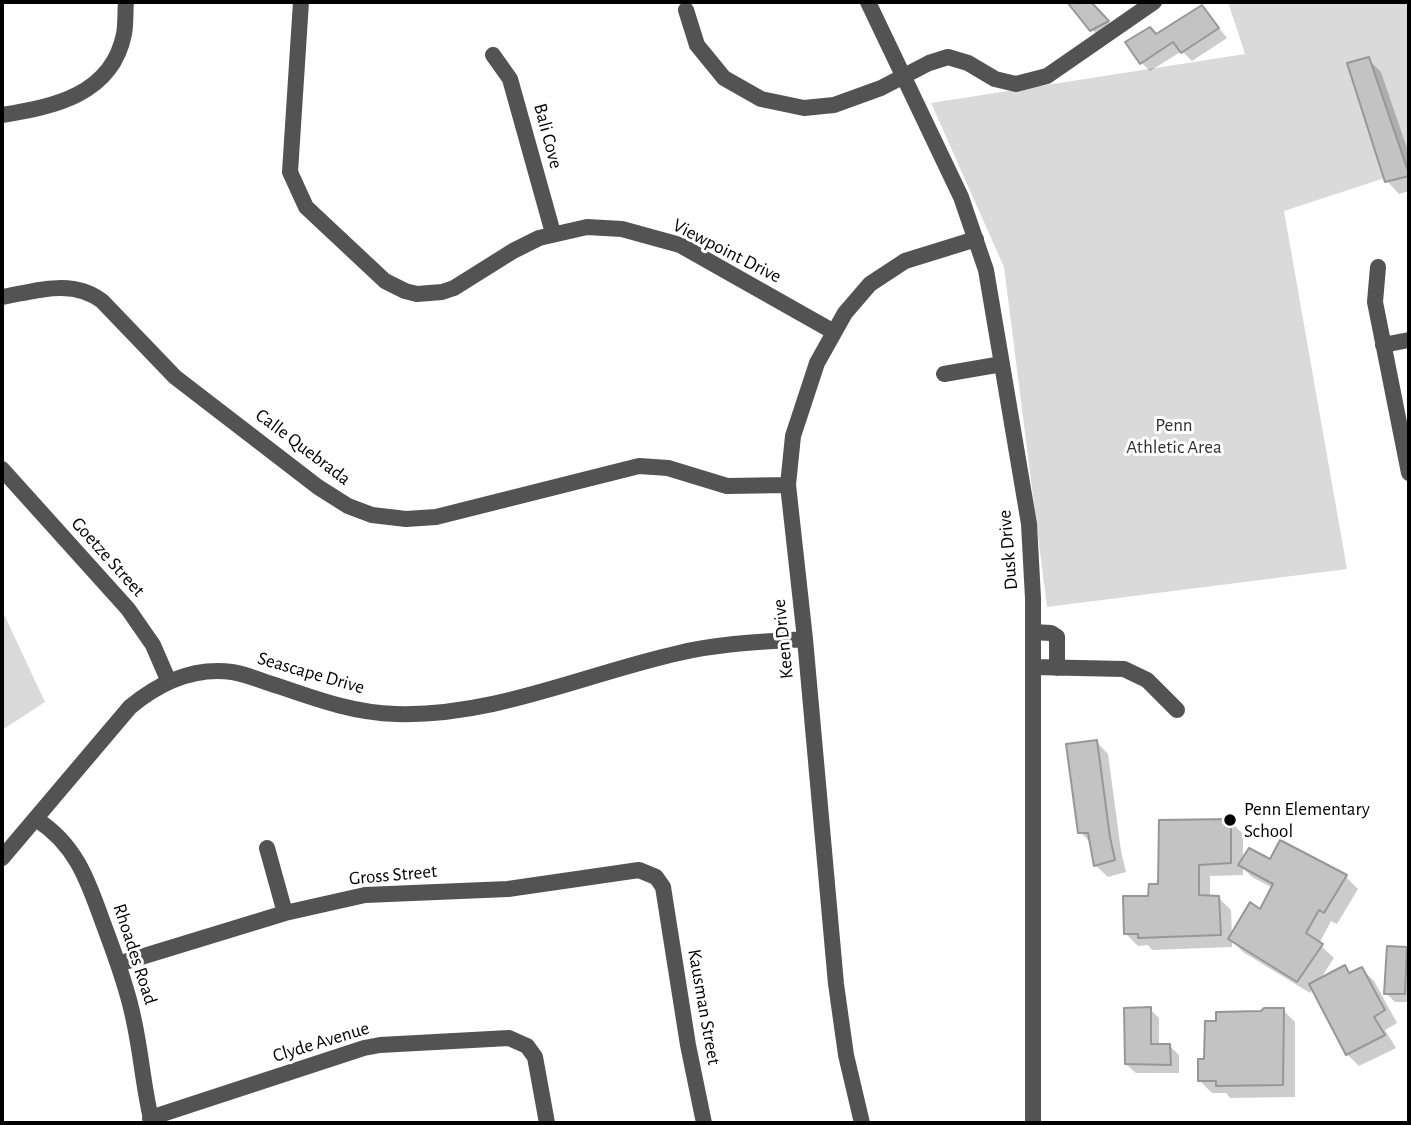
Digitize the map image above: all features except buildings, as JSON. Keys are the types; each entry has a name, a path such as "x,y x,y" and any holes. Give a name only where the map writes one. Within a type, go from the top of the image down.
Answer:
{"street":[{"path":"2,114 47,108 78,96 96,81 111,62 124,34 126,2"},
{"name":"Viewpoint Drive","path":"301,2 290,173 306,207 376,274 395,287 429,294 442,292 454,288 526,244 553,233 605,227 640,232 680,245 834,332"},
{"name":"Dusk Drive","path":"868,2 961,197 986,271 1029,524 1033,632 1033,1123"},
{"path":"686,10 697,45 714,68 748,93 774,103 804,108 834,105 881,88 903,75 948,57 968,63 995,79 1016,84 1047,76 1154,2"},
{"name":"Bali Cove","path":"493,55 510,79 553,233"},
{"name":"Keen Drive","path":"862,1123 846,1055 837,993 805,639 788,485 794,433 817,363 845,313 870,285 905,261 976,239"},
{"path":"1378,267 1375,302 1409,473"},
{"name":"Calle Quebrada","path":"2,297 72,287 96,296 175,377 318,487 348,506 372,515 406,519 436,517 639,466 668,468 727,486 788,485"},
{"path":"1383,345 1409,340"},
{"path":"944,374 1002,364"},
{"name":"Goetze Street","path":"2,469 128,609 153,645 169,681"},
{"path":"1033,632 1051,633 1057,637 1057,668"},
{"name":"Seascape Drive","path":"2,858 130,707 169,681 195,674 235,672 352,709 394,714 433,713 499,702 681,652 805,639"},
{"path":"1033,667 1124,669 1147,680 1177,710"},
{"name":"Rhoades Road","path":"36,819 50,828 74,854 85,872 132,1012 151,1121"},
{"path":"267,848 285,913"},
{"name":"Gross Street","path":"118,964 285,913 365,895 508,889 639,870 656,877 663,887 664,897"},
{"name":"Kausman Street","path":"664,897 688,1045 705,1123"},
{"name":"Clyde Avenue","path":"151,1121 364,1048 509,1038 527,1046 535,1057 547,1123"}],"green space":[{"name":"Penn Athletic Area","path":"1228,2 1409,2 1409,170 1284,211 1347,569 1047,607 1004,267 931,103 1245,54"},
{"path":"2,610 45,702 2,730"}],"place":[{"name":"Penn Elementary School","path":"1230,820"}]}
